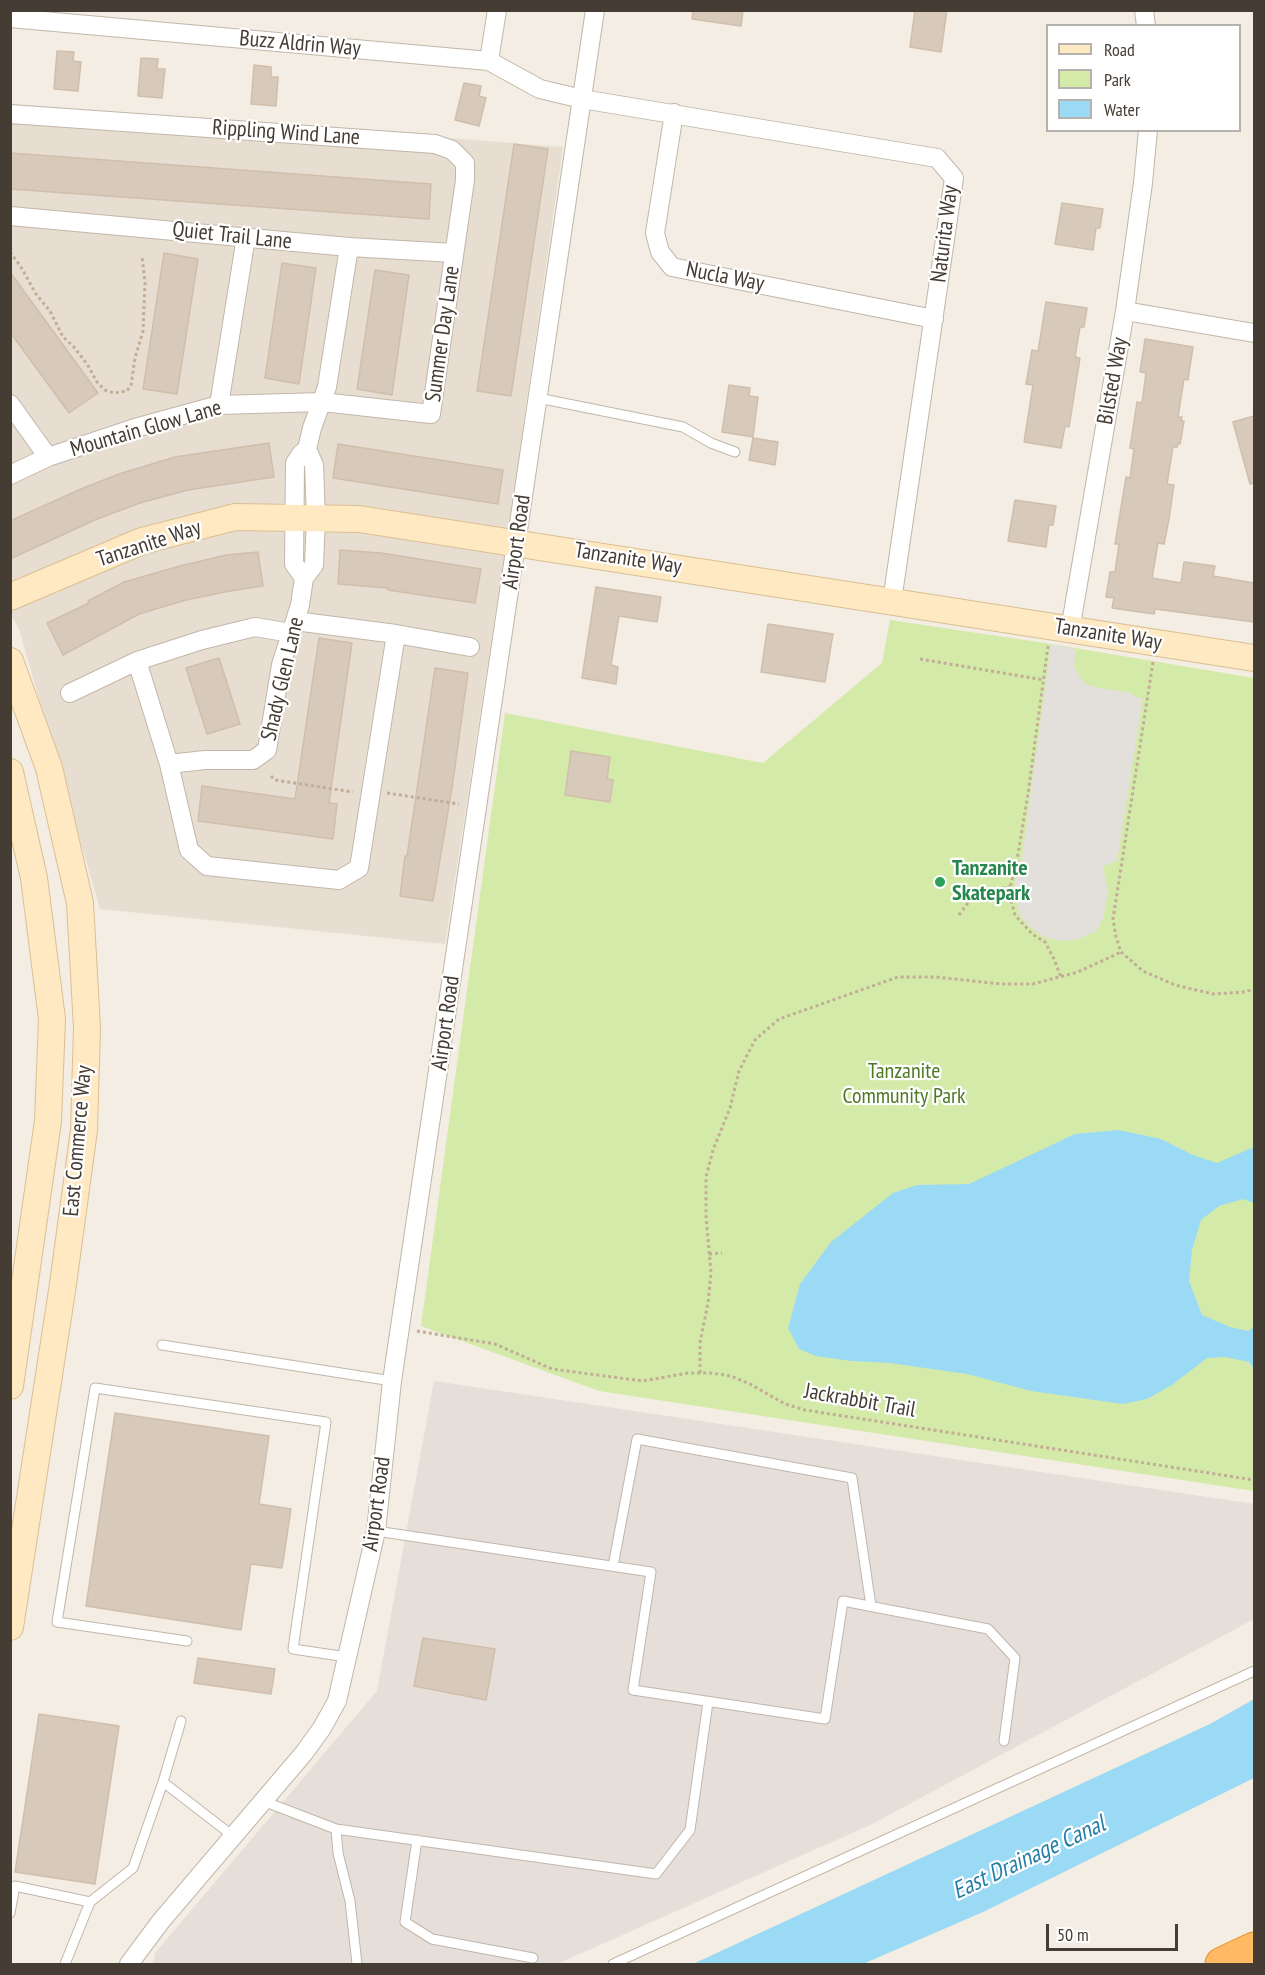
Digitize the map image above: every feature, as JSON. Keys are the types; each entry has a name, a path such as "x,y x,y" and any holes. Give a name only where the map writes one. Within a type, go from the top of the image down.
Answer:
{"highway":[{"path":"1222,1965 1254,1949"}],"main road":[{"name":"Tanzanite Way","path":"10,597 142,541 235,517 359,519 892,601 1059,636 1157,643 1254,658"},
{"name":"East Commerce Way","path":"10,661 49,768 80,903 87,1028 84,1130 62,1291 10,1627"},
{"name":"East Commerce Way","path":"10,772 34,878 52,1018 48,1121 10,1386"}],"street":[{"path":"489,61 497,10"},
{"name":"Airport Road","path":"129,1965 133,1956 161,1920 304,1753 322,1728 337,1701 376,1531 392,1381 595,10"},
{"name":"Buzz Aldrin Way","path":"10,18 127,20 489,61 540,89 582,99"},
{"name":"Naturita Way","path":"582,99 937,158 954,178 892,601"},
{"name":"Nucla Way","path":"674,113 655,233 660,252 672,267 934,319"},
{"name":"Rippling Wind Lane","path":"10,114 435,144 452,150 465,163 465,180 454,253"},
{"name":"Bilsted Way","path":"1059,636 1125,311 1148,132"},
{"name":"Quiet Trail Lane","path":"10,216 349,247 454,253"},
{"path":"219,405 246,237"},
{"name":"Shady Glen Lane","path":"169,764 205,760 253,760 267,750 281,665 300,605 304,578 314,565 305,517 314,465 307,449 327,387 349,247"},
{"name":"Summer Day Lane","path":"322,402 431,414 454,253"},
{"path":"1125,311 1254,333"},
{"name":"Mountain Glow Lane","path":"10,475 48,457 135,428 219,405 322,402"},
{"path":"10,404 48,457"},
{"path":"70,693 137,661 202,640 255,627 293,627 396,634 470,647"},
{"path":"137,661 169,764 189,850 207,866 339,880 359,868 396,634"}],"lane":[{"path":"538,398 683,427 711,443 735,452"},
{"path":"162,1345 392,1381"},
{"path":"187,1641 57,1622 95,1388 326,1422 293,1648 347,1656"},
{"path":"613,1566 637,1439 852,1478 871,1606"},
{"path":"376,1531 651,1572 633,1690 825,1719 843,1601 988,1629 1016,1658 1004,1741"},
{"path":"613,1965 1254,1671"},
{"path":"263,1802 336,1829 656,1874 690,1830 708,1701"},
{"path":"65,1965 90,1902 133,1868 163,1782 181,1721"},
{"path":"163,1782 233,1836"},
{"path":"336,1829 338,1853 350,1901 357,1965"},
{"path":"417,1840 405,1922 432,1939 533,1958"},
{"path":"10,1913 15,1886 90,1902"}],"path":[{"path":"10,252 36,294 50,311 63,337 87,364 97,382 105,390 114,393 126,392 131,385 143,331 142,309 146,283 142,256"},
{"path":"1059,636 1044,680 1019,846 1010,887 1015,915 1032,934 1045,942 1061,977"},
{"path":"1157,643 1113,919 1116,937 1121,952 1143,971 1175,985 1213,994 1245,992 1254,989"},
{"path":"920,659 1044,680"},
{"path":"271,776 275,780 363,793"},
{"path":"382,792 459,804"},
{"path":"959,915 980,891 1010,887"},
{"path":"700,1373 700,1343 711,1273 705,1217 706,1177 713,1150 730,1108 739,1071 755,1040 779,1019 898,977 936,977 1033,984 1078,972 1121,952"},
{"path":"709,1254 722,1253"},
{"name":"Jackrabbit Trail","path":"400,1328 495,1344 552,1369 644,1381 688,1373 731,1376 785,1404 806,1410 1254,1480"}],"shaded area":[{"path":"10,104 563,147 508,531 445,944 100,909 19,629 11,615"},
{"path":"1051,644 1076,649 1074,666 1086,684 1132,693 1134,697 1143,698 1117,861 1103,866 1108,892 1103,918 1097,931 1079,939 1061,941 1044,937 1030,927 1021,917 1015,897 1015,881 1021,865"},
{"path":"434,1381 1254,1504 1254,1619 870,1825 557,1964 153,1964 155,1953 377,1691"}],"green space":[{"name":"Tanzanite Community Park","path":"890,620 1254,678 1254,1491 599,1391 421,1326 505,713 763,763 882,663"}],"water":[{"path":"1119,1130 1161,1139 1193,1155 1217,1163 1254,1147 1254,1203 1243,1199 1219,1206 1201,1220 1192,1250 1189,1281 1202,1315 1230,1327 1248,1331 1254,1327 1254,1369 1249,1362 1225,1357 1207,1358 1172,1385 1147,1399 1123,1404 1031,1391 967,1374 890,1363 816,1356 799,1349 788,1328 800,1284 831,1242 893,1193 917,1185 969,1184 1075,1134"},
{"name":"East Drainage Canal","path":"1254,1699 1254,1778 983,1912 863,1964 693,1964 1210,1724"}],"building":[{"path":"693,10 743,10 741,26 692,19"},
{"path":"915,10 947,10 941,52 910,47"},
{"path":"57,51 74,52 73,61 81,62 78,91 54,89"},
{"path":"141,58 158,59 157,69 165,69 162,98 138,96"},
{"path":"254,65 271,67 271,77 278,77 276,106 251,104"},
{"path":"464,83 481,86 479,96 486,98 479,126 455,120"},
{"path":"514,144 548,149 511,396 477,391"},
{"path":"10,153 431,184 429,219 10,189"},
{"path":"1062,203 1103,209 1100,228 1096,228 1093,250 1055,244"},
{"path":"164,253 198,259 177,394 143,389"},
{"path":"282,263 316,268 299,384 265,378"},
{"path":"375,270 409,275 392,395 357,389"},
{"path":"10,272 98,393 69,413 10,332"},
{"path":"1046,302 1087,308 1084,327 1080,327 1075,357 1080,358 1069,427 1065,426 1061,448 1024,442 1033,385 1026,384 1032,350 1038,351"},
{"path":"1145,339 1193,347 1188,380 1184,379 1178,417 1182,417 1181,421 1184,421 1180,444 1173,447 1167,484 1174,485 1169,519 1164,544 1158,543 1152,578 1181,583 1184,562 1215,566 1213,576 1254,583 1254,622 1155,609 1154,614 1112,608 1114,598 1106,597 1110,572 1115,572 1119,544 1115,544 1126,477 1130,478 1134,449 1130,448 1137,402 1142,403 1146,373 1140,372"},
{"path":"729,385 750,388 749,396 758,397 753,437 722,432"},
{"path":"1254,416 1254,483 1250,484 1233,422"},
{"path":"753,438 778,442 775,465 749,460"},
{"path":"269,443 274,477 188,490 140,503 97,519 10,559 10,521 81,489 119,474 175,457"},
{"path":"338,444 503,470 498,504 333,478"},
{"path":"1015,500 1056,506 1053,525 1049,525 1046,547 1008,541"},
{"path":"340,550 381,553 481,569 475,603 388,590 388,588 338,584"},
{"path":"258,552 263,586 186,600 139,614 63,655 47,623 89,603 88,601 124,582 226,555"},
{"path":"596,587 661,597 657,622 619,616 611,665 618,667 616,684 582,678"},
{"path":"768,624 833,634 825,682 761,672"},
{"path":"319,638 352,643 329,803 337,804 333,839 198,821 202,786 295,799"},
{"path":"219,658 240,724 207,734 186,668"},
{"path":"435,668 468,673 433,901 400,896"},
{"path":"571,751 610,757 607,779 613,780 610,802 565,795"},
{"path":"115,1413 269,1436 259,1504 291,1509 282,1568 251,1564 241,1630 86,1606"},
{"path":"423,1638 495,1649 486,1700 414,1686"},
{"path":"198,1658 275,1669 271,1694 194,1683"},
{"path":"39,1714 119,1726 95,1884 15,1872"}],"place":[{"name":"Tanzanite Skatepark","path":"940,882"}]}
